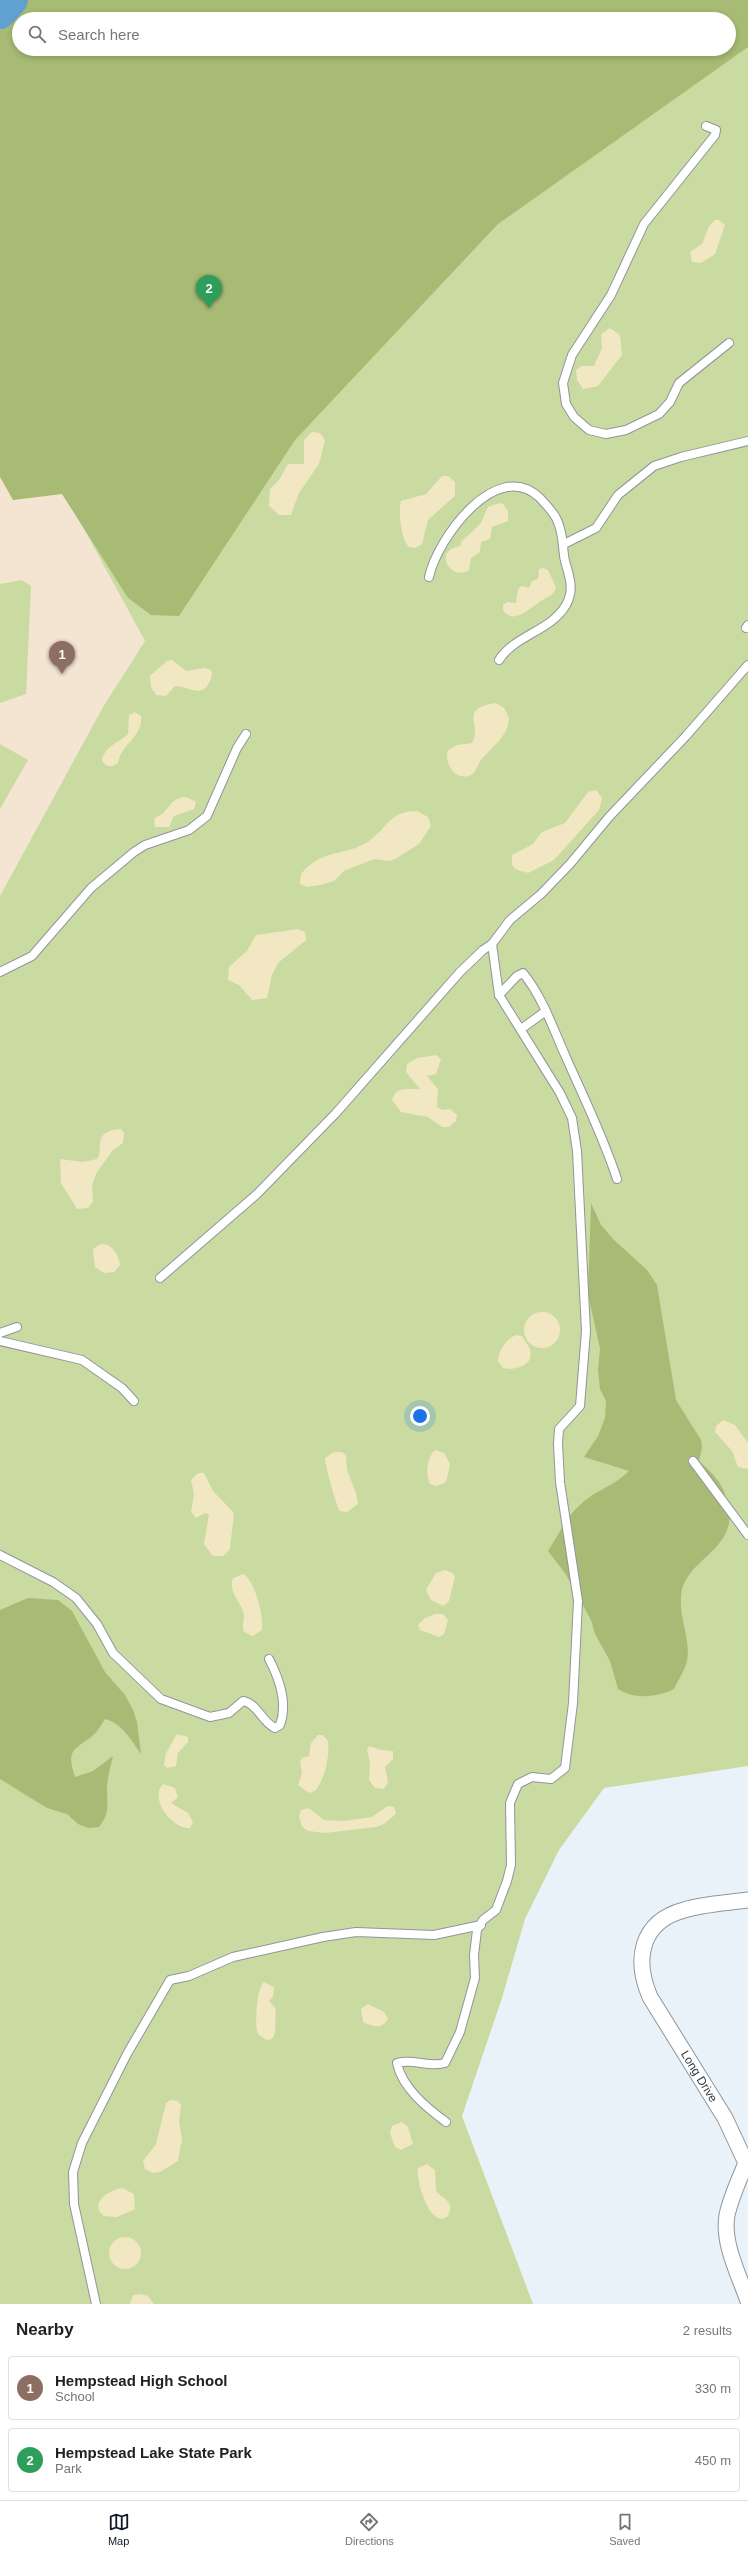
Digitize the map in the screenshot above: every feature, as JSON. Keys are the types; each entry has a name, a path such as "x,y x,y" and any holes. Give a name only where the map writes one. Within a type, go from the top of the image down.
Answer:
{"street":[{"name":"Long Drive","path":"748,1900 684,1910 668,1916 654,1929 647,1939 642,1952 640,1964 642,1979 650,1997 725,2118 747,2164 731,2201 726,2229 732,2256 748,2301"}],"lane":[{"path":"706,126 716,130 715,135 644,224 611,295 572,355 563,383 566,404 574,417 589,430 606,434 626,430 659,414 670,402 679,383 729,343"},
{"path":"564,544 596,528 618,495 654,466 680,457 748,441"},
{"path":"429,577 432,565 442,545 464,515 481,499 502,487 524,487 537,495 557,520 564,544 565,560 571,578 570,594 566,606 547,624 505,650 499,660"},
{"path":"160,1278 257,1194 376,1069 460,972 483,950 492,944 510,920 542,894 570,864 609,817 686,736 748,665"},
{"path":"0,972 32,956 91,888 134,852 145,845 179,835 198,824 206,816 237,748 246,734"},
{"path":"446,2122 425,2106 413,2092 398,2070 396,2063 407,2060 438,2065 445,2063 460,2032 475,1978 474,1955 477,1930 496,1910 507,1881 511,1865 510,1803 518,1784 532,1777 551,1779 565,1768 573,1703 577,1639 578,1601 560,1482 558,1444 560,1429 580,1406 586,1332 577,1151 572,1118 560,1093 499,995 492,944"},
{"path":"499,995 517,976 523,973 546,1011 595,1119 617,1179"},
{"path":"521,1029 546,1011"},
{"path":"0,1334 17,1327"},
{"path":"0,1341 82,1360 122,1388 134,1401"},
{"path":"693,1461 748,1535"},
{"path":"0,1555 53,1582 76,1598 97,1624 113,1653 161,1699 210,1717 228,1713 243,1701 248,1702 268,1725 275,1728 280,1725 283,1717 281,1692 277,1674 269,1659"},
{"path":"96,2304 74,2204 72,2172 82,2143 127,2054 170,1980 190,1976 233,1957 323,1937 356,1932 409,1936 434,1935 481,1925"}],"shaded area":[{"path":"0,392 12,397 145,641 103,707 0,896"}],"green space":[{"path":"0,0 748,0 748,1766 604,1788 559,1850 525,1919 502,1998 462,2116 533,2304 0,2304 0,896 103,707 145,641 12,397"},
{"path":"0,0 748,0 748,47 736,55 736,12 12,12 12,56 735,56 498,224 295,440 179,616 151,615 128,598 62,494 13,500 0,477"},
{"path":"22,580 31,586 26,694 0,703 0,584"},
{"path":"0,744 28,760 0,809"},
{"path":"591,1203 601,1225 613,1239 647,1270 657,1285 676,1400 701,1440 702,1448 699,1461 716,1478 723,1488 729,1511 729,1525 724,1536 717,1546 690,1574 684,1585 681,1605 688,1653 685,1668 674,1689 661,1694 646,1696 631,1695 618,1689 610,1661 595,1634 591,1620 565,1573 548,1551 566,1521 575,1510 586,1500 617,1481 629,1471 584,1457 598,1436 605,1418 606,1401 600,1389 598,1370 600,1349 588,1294"},
{"path":"28,1598 58,1600 72,1611 105,1672 125,1695 133,1710 137,1722 141,1754 122,1729 111,1721 105,1719 99,1729 80,1745 71,1756 72,1768 75,1777 93,1771 113,1756 107,1784 106,1813 103,1822 99,1827 88,1828 78,1824 67,1814 47,1808 0,1779 0,1610"}],"sand":[{"path":"715,220 719,220 725,225 715,254 701,263 692,262 690,252 702,244 709,226"},
{"path":"610,328 620,335 622,355 598,386 583,389 577,380 576,370 581,366 594,366 602,348 601,334"},
{"path":"312,432 320,433 325,440 319,464 299,493 291,515 279,515 269,506 270,489 279,480 288,464 304,464 304,440"},
{"path":"442,476 448,476 455,482 455,496 428,520 422,544 415,548 409,547 402,532 400,511 401,501 426,494"},
{"path":"499,503 503,504 508,511 508,521 492,527 490,539 481,542 480,552 471,558 469,570 460,573 452,570 447,563 446,554 451,549 460,546 462,541 481,523 488,507"},
{"path":"543,568 548,570 556,587 553,593 520,615 511,616 507,614 503,610 503,605 507,602 516,603 518,589 522,586 529,588 532,581 538,579 539,569"},
{"path":"172,660 186,671 204,668 211,670 211,678 206,688 198,691 175,686 166,696 156,695 151,687 150,676 167,661"},
{"path":"496,703 504,708 509,718 508,725 503,736 480,761 472,775 464,777 455,773 451,769 447,760 448,750 457,745 472,743 475,736 474,714 477,709"},
{"path":"135,712 141,716 139,730 123,750 118,763 113,766 107,766 102,761 105,752 128,734 129,715"},
{"path":"596,790 602,798 599,810 554,860 528,873 515,869 512,865 512,855 533,844 541,833 565,823 588,792"},
{"path":"186,797 196,802 194,809 174,816 169,827 155,827 154,819 164,812 176,800"},
{"path":"417,811 428,817 431,826 419,844 397,858 390,861 374,859 344,871 334,881 320,885 307,887 300,884 301,874 318,859 356,848 374,837 396,816 402,813"},
{"path":"298,929 305,932 306,940 278,963 272,975 267,998 252,1000 239,985 228,980 229,967 247,951 256,935"},
{"path":"436,1055 441,1059 436,1074 427,1076 438,1089 437,1107 442,1110 450,1109 457,1115 456,1121 449,1127 442,1127 428,1117 401,1112 392,1100 394,1095 400,1090 420,1089 406,1072 407,1064 417,1058"},
{"path":"121,1129 124,1133 123,1143 112,1151 96,1174 92,1185 93,1202 88,1208 77,1209 61,1183 60,1159 83,1162 97,1159 99,1155 100,1141 105,1133 111,1130"},
{"path":"101,1244 105,1244 112,1248 118,1257 120,1265 114,1272 104,1273 95,1267 93,1249"},
{"path":"542,1312 555,1317 560,1330 555,1343 542,1348 529,1343 524,1330 529,1317"},
{"path":"516,1335 522,1336 529,1347 531,1355 527,1364 513,1369 503,1368 498,1361 500,1353 506,1342"},
{"path":"723,1420 735,1425 748,1443 748,1469 738,1467 732,1451 715,1432 716,1426"},
{"path":"435,1450 444,1453 450,1464 446,1482 437,1486 430,1484 427,1471 430,1457"},
{"path":"334,1452 342,1452 346,1455 347,1470 356,1493 358,1504 347,1512 340,1511 338,1508 326,1467 325,1458"},
{"path":"198,1473 204,1473 213,1491 234,1513 230,1549 223,1556 213,1556 204,1544 209,1514 205,1513 196,1518 191,1512 194,1494 191,1480"},
{"path":"445,1570 453,1573 455,1577 449,1601 444,1606 431,1600 426,1590 436,1573"},
{"path":"243,1574 255,1591 262,1616 262,1630 253,1636 244,1632 244,1613 232,1587 233,1578"},
{"path":"435,1614 443,1614 448,1620 444,1634 439,1637 420,1630 418,1625 425,1618"},
{"path":"177,1734 188,1737 188,1742 178,1753 176,1766 167,1768 164,1765 166,1753"},
{"path":"318,1735 323,1735 328,1741 327,1760 324,1774 319,1786 315,1791 309,1793 298,1785 302,1773 300,1762 302,1758 309,1756 311,1743"},
{"path":"369,1746 381,1750 393,1751 393,1759 385,1767 388,1782 384,1789 375,1788 369,1780 370,1763 367,1750"},
{"path":"163,1784 175,1788 178,1797 171,1803 188,1813 193,1822 190,1828 176,1824 164,1812 160,1804 159,1797 159,1790"},
{"path":"388,1806 394,1807 396,1814 384,1824 376,1827 325,1833 308,1831 302,1827 299,1816 301,1810 309,1808 324,1820 343,1821 372,1817"},
{"path":"264,1982 274,1987 273,1997 269,2001 276,2009 274,2036 272,2039 266,2040 258,2034 256,2023 258,1998"},
{"path":"368,2004 384,2012 388,2019 383,2025 370,2025 363,2022 361,2009"},
{"path":"171,2100 178,2101 181,2105 179,2121 182,2139 178,2161 160,2172 153,2173 145,2169 143,2161 156,2144 166,2103"},
{"path":"402,2122 408,2127 413,2144 401,2150 395,2147 390,2133 392,2126"},
{"path":"427,2164 435,2170 436,2191 448,2201 450,2207 448,2216 441,2219 435,2216 430,2210 421,2192 418,2168"},
{"path":"122,2188 134,2194 135,2209 117,2217 104,2216 98,2206 99,2202 106,2194"},
{"path":"122,2237 128,2237 138,2244 141,2253 140,2259 134,2266 128,2269 122,2269 112,2262 109,2256 109,2250 116,2240"},
{"path":"141,2294 148,2296 154,2304 130,2304 133,2295"}],"waterway":[{"path":"0,14 13,0"}],"place":[{"name":"Hempstead Lake State Park","path":"209,308"},
{"name":"Hempstead High School","path":"62,674"}]}
